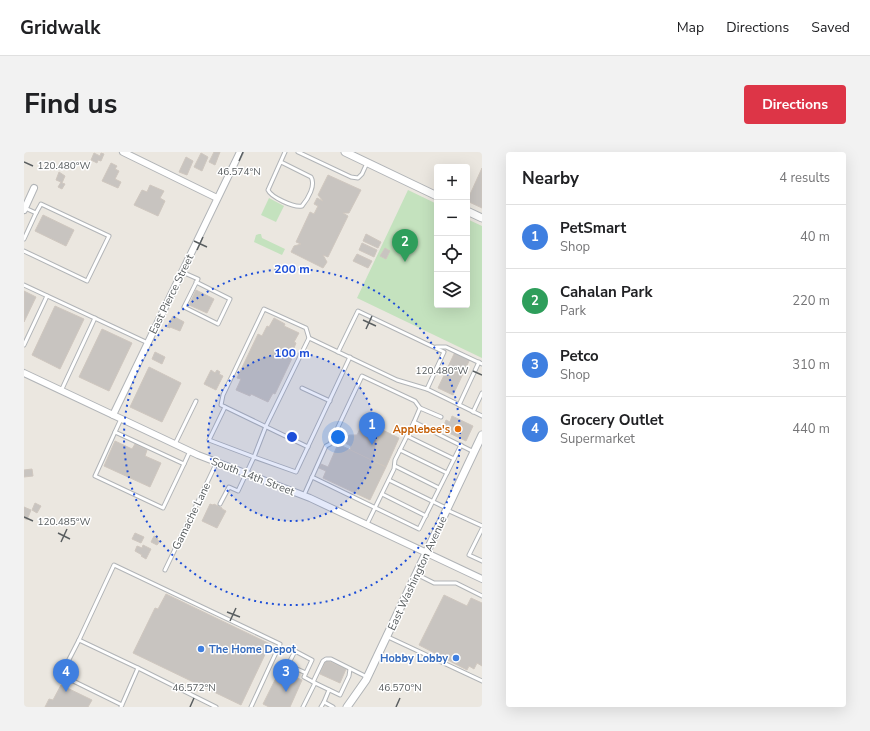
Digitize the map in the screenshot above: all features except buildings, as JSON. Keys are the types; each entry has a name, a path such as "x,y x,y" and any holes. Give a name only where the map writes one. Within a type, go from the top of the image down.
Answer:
{"street":[{"path":"123,152 217,198"},
{"name":"East Pierce Street","path":"113,415 240,152"},
{"path":"345,152 434,195"},
{"path":"24,209 34,188"},
{"path":"470,212 482,218"},
{"name":"South 14th Street","path":"24,373 190,451 304,495 482,579"},
{"name":"East Washington Avenue","path":"347,707 367,677 482,435"}],"lane":[{"path":"281,162 311,177 313,180 313,184 302,206 295,206 270,194 268,190 285,152"},
{"path":"298,152 351,177 358,178 362,174 367,163"},
{"path":"24,239 41,204 109,236 87,281 24,252"},
{"path":"24,209 36,213"},
{"path":"182,272 198,279 196,282 184,307 218,324 230,299 196,282"},
{"path":"24,285 148,343"},
{"path":"24,345 47,296"},
{"path":"220,504 229,487 238,491 247,474 266,426 309,338 306,328 264,309 223,395 221,405 266,426 308,447"},
{"path":"338,352 358,311 444,352 427,389"},
{"path":"61,391 96,318"},
{"path":"309,338 397,380 427,389 482,416"},
{"path":"435,347 446,347 480,363 459,405"},
{"path":"225,407 210,440 296,472 350,357"},
{"path":"304,495 326,446 330,444 362,376 415,401 420,408 441,417"},
{"path":"302,388 330,402"},
{"path":"473,412 482,393"},
{"path":"175,444 196,401"},
{"path":"367,524 389,480 395,466 395,460 420,408"},
{"path":"121,419 95,476 163,508 190,451"},
{"path":"414,422 474,452"},
{"path":"115,432 184,464"},
{"path":"407,436 454,459"},
{"path":"312,477 419,529 461,445"},
{"path":"400,450 447,473"},
{"name":"Gamache Lane","path":"164,570 217,462"},
{"path":"395,466 439,488"},
{"path":"389,480 482,527 469,555 482,561"},
{"path":"382,494 426,516"},
{"path":"138,668 122,706 61,675 114,565 280,644 251,707"},
{"path":"416,574 434,583 456,583 482,596"},
{"path":"386,636 482,681"},
{"path":"79,640 216,707"},
{"path":"306,673 288,665 295,651 312,660 306,673 304,677 340,695 349,676 350,669"},
{"path":"303,707 323,661 326,659 331,659 367,677"},
{"path":"321,707 329,690"},
{"path":"324,702 333,707"}],"green space":[{"path":"408,190 434,203 434,308 470,308 470,220 482,226 482,358 357,298"},
{"path":"269,198 284,206 276,222 261,215"},
{"path":"261,234 262,238 285,249 282,255 254,242 256,235"}],"place":[{"name":"Cahalan Park","path":"405,262"},
{"name":"Applebee's","path":"458,429"},
{"name":"PetSmart","path":"372,445"},
{"name":"The Home Depot","path":"201,649"},
{"name":"Hobby Lobby","path":"456,658"},
{"name":"Grocery Outlet","path":"66,692"},
{"name":"Petco","path":"286,692"}]}
